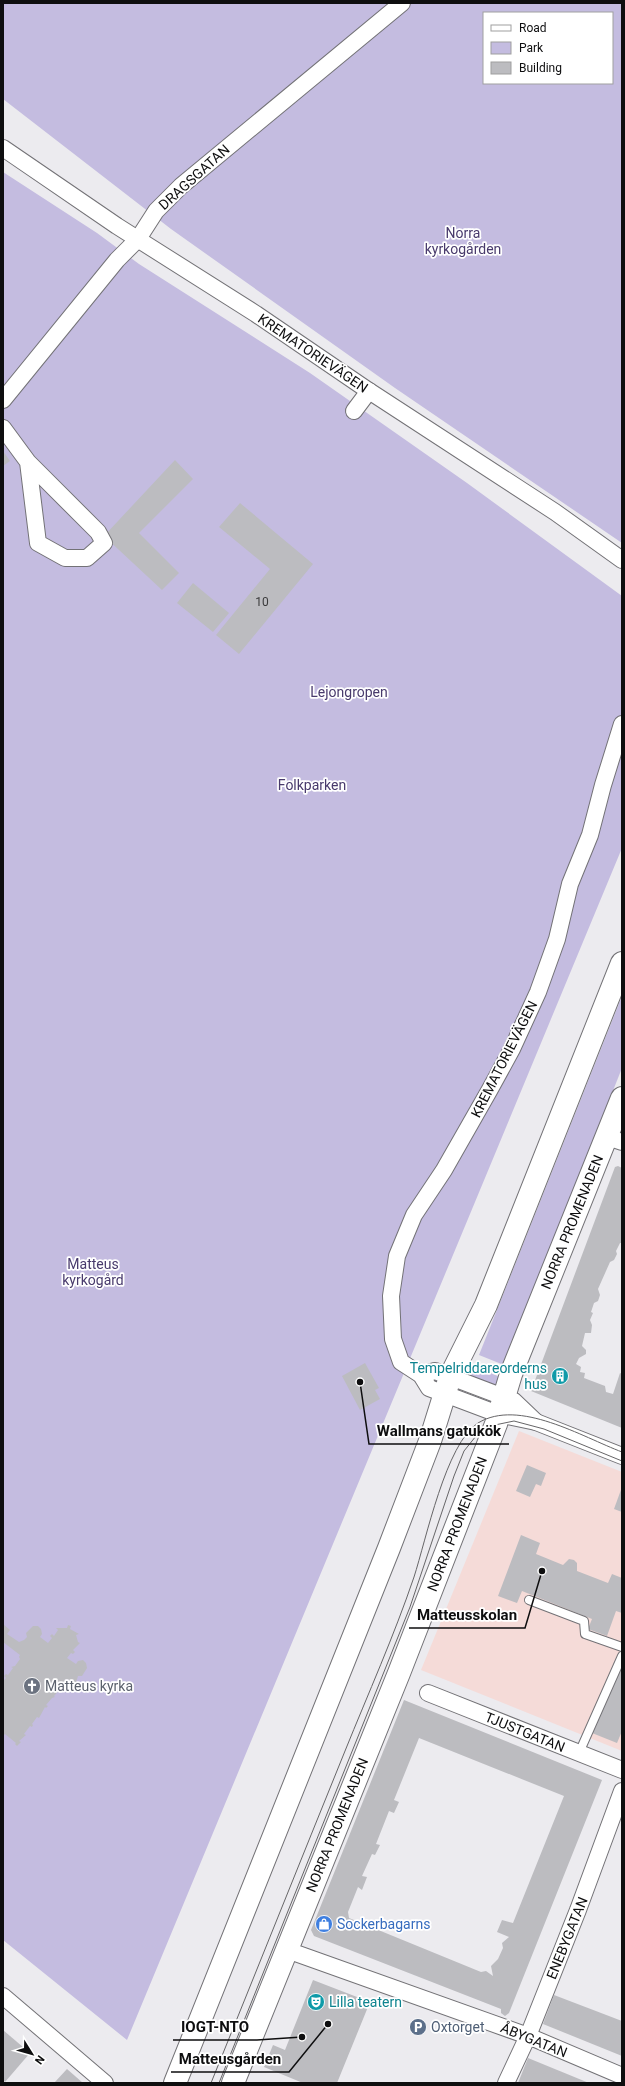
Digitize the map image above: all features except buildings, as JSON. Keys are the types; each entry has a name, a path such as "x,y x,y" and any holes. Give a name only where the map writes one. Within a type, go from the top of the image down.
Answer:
{"main road":[{"path":"175,2083 389,1548 430,1441 454,1388 622,963"},
{"name":"NORRA PROMENADEN","path":"233,2083 399,1673 501,1406 614,1140 622,1098"}],"street":[{"name":"DRAGSGATAN","path":"3,400 117,260 138,239 156,211 181,186 402,3"},
{"name":"KREMATORIEVÄGEN","path":"3,148 138,239 256,314 369,391 555,512 622,560"},
{"path":"354,410 369,391"},
{"path":"3,428 28,462 98,532 104,543 87,558 65,558 38,543 28,462"},
{"name":"KREMATORIEVÄGEN","path":"622,724 603,785 590,835 570,884 557,938 538,992 512,1049 482,1104 444,1170 414,1215 397,1256 391,1296 392,1339 401,1362 421,1375 435,1371 454,1388 622,1456"},
{"name":"TJUSTGATAN","path":"428,1694 622,1770"},
{"name":"ENEBYGATAN","path":"506,2083 528,2036 578,1910 622,1791"},
{"name":"ÅBYGATAN","path":"287,1950 528,2036 622,2076"},
{"path":"3,1996 105,2083"}],"lane":[{"path":"529,1600 584,1621 586,1634 622,1647"},
{"path":"579,1753 622,1656"}],"shaded area":[{"path":"519,1431 622,1472 622,1751 421,1670"}],"green space":[{"name":"Norra kyrkogården","path":"3,3 622,3 622,543 395,388 171,229 3,99"},
{"name":"Folkparken","path":"3,172 97,233 139,264 310,373 467,483 622,596 622,848 127,2040 3,1940"},
{"path":"622,996 622,1068 504,1365 479,1355"},
{"path":"474,1366 500,1377 496,1385 493,1387 470,1376"}],"tram line":[{"path":"211,2083 389,1643 414,1577 438,1494 456,1450 467,1434 478,1423 494,1416 512,1415 531,1417 550,1422 622,1452"},
{"path":"219,2083 410,1607 454,1476 464,1451 476,1436 490,1426 514,1421 544,1429 622,1461"}],"place":[{"name":"Tempelriddareorderns hus","path":"560,1376"},
{"name":"Wallmans gatukök","path":"360,1382"},
{"name":"Matteusskolan","path":"542,1571"},
{"name":"Matteus kyrka","path":"32,1686"},
{"name":"Sockerbagarns","path":"324,1924"},
{"name":"Lilla teatern","path":"316,2002"},
{"name":"Matteusgården","path":"328,2024"},
{"name":"Oxtorget","path":"418,2027"},
{"name":"IOGT-NTO","path":"302,2037"}],"park label":[{"name":"Lejongropen","path":"349,692"},
{"name":"Matteus kyrkogård","path":"93,1272"}]}
